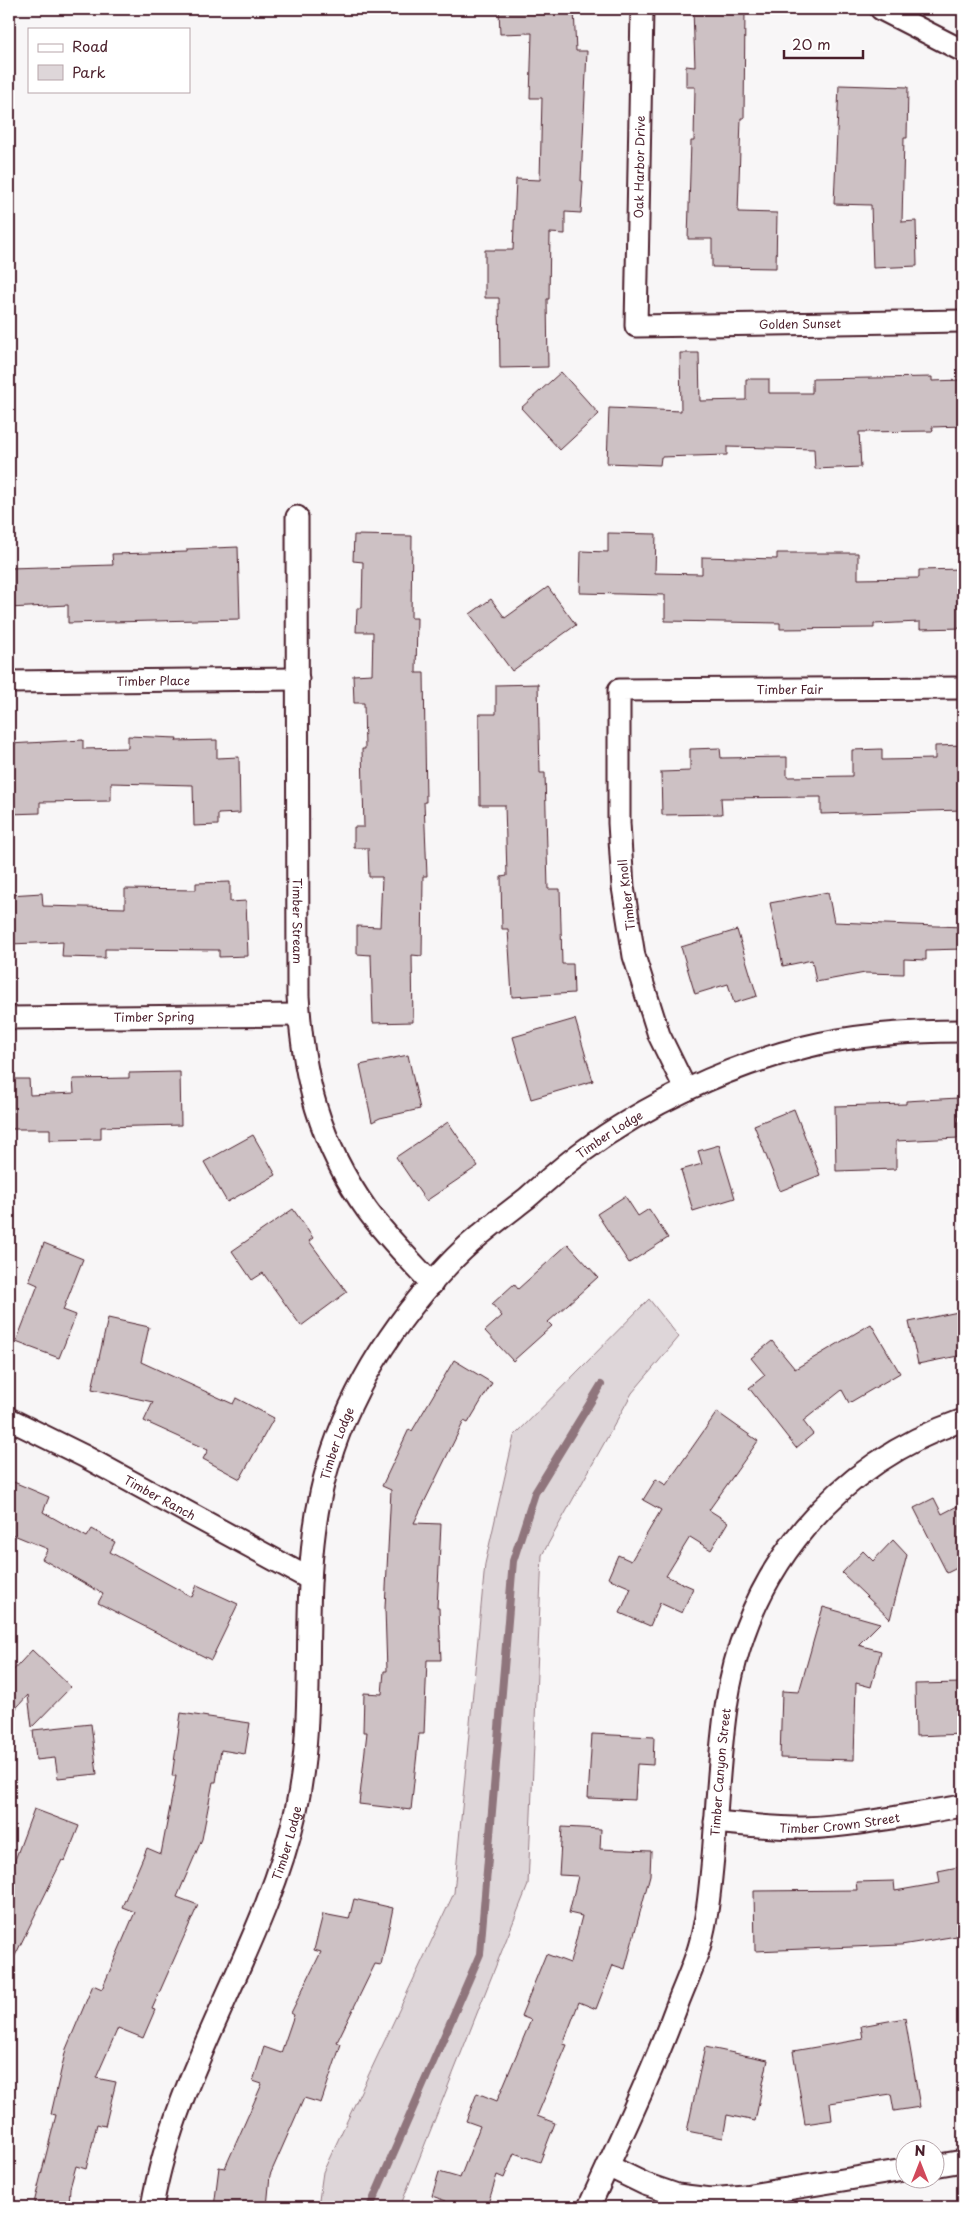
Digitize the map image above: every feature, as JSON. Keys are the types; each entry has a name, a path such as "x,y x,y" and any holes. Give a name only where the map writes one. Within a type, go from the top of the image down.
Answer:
{"street":[{"name":"Oak Harbor Drive","path":"636,326 642,9"},
{"path":"881,9 963,51"},
{"name":"Golden Sunset","path":"636,326 963,321"},
{"name":"Timber Stream","path":"297,517 300,1035 306,1072 316,1109 347,1179 368,1210 432,1284"},
{"name":"Timber Place","path":"9,682 298,679"},
{"name":"Timber Fair","path":"619,690 963,688"},
{"name":"Timber Knoll","path":"619,690 619,823 623,887 634,956 659,1035 686,1090"},
{"name":"Timber Spring","path":"9,1018 300,1015"},
{"name":"Timber Lodge","path":"152,2207 174,2124 201,2056 257,1930 280,1871 296,1809 306,1746 310,1681 310,1579 313,1538 321,1491 334,1445 352,1401 375,1359 402,1320 448,1264 478,1237 582,1152 686,1090 753,1063 805,1046 912,1031 963,1031"},
{"name":"Timber Ranch","path":"9,1419 84,1456 310,1579"},
{"name":"Timber Canyon Street","path":"589,2207 665,2039 700,1945 708,1909 727,1702 746,1628 761,1593 779,1560 820,1509 848,1483 878,1461 911,1442 963,1420"},
{"name":"Timber Crown Street","path":"716,1822 765,1827 805,1828 963,1806"},
{"path":"944,2164 963,2161"},
{"path":"608,2166 645,2184 678,2195 711,2199 744,2196 894,2172"}],"green space":[{"path":"649,1299 679,1337 632,1393 542,1555 528,1885 400,2207 318,2207 323,2172 454,1893 485,1564 514,1436"}],"building":[{"path":"499,9 574,9 576,51 587,51 581,213 565,212 565,234 550,233 549,299 547,299 548,367 500,368 499,298 485,298 485,250 513,250 516,179 540,180 542,98 530,98 532,33 500,34"},
{"path":"693,9 745,9 744,118 741,118 738,212 777,213 776,268 712,267 712,239 688,239 691,141 694,141 695,87 686,87 686,66 695,67"},
{"path":"839,85 908,87 907,138 904,138 902,222 916,221 917,266 873,268 871,205 834,204"},
{"path":"680,353 699,353 700,401 746,400 746,379 769,379 769,393 812,393 812,379 932,377 932,381 963,380 963,426 932,427 933,431 859,432 861,467 815,469 814,449 727,447 727,455 661,457 660,465 607,463 609,408 681,411"},
{"path":"561,372 599,414 560,450 521,408"},
{"path":"608,533 656,534 655,573 702,574 702,557 777,559 777,553 858,553 858,579 919,578 919,570 963,569 963,628 920,629 920,622 874,624 874,628 780,629 780,623 665,621 665,595 580,593 581,551 608,552"},
{"path":"354,535 412,536 411,618 417,618 416,673 424,673 426,802 424,802 427,876 423,876 422,956 412,955 413,1022 373,1023 371,955 357,954 357,926 380,927 382,877 369,877 368,848 354,848 354,827 364,827 362,749 365,749 364,703 354,703 353,675 372,674 373,632 356,632 357,608 362,608 363,562 353,561"},
{"path":"238,547 240,619 68,623 68,605 9,608 9,568 113,565 112,554 187,552 187,549"},
{"path":"548,587 576,625 512,671 470,614 491,599 505,618"},
{"path":"538,684 540,773 545,773 548,889 560,889 562,964 573,964 574,993 512,997 508,929 502,929 501,877 507,876 505,805 480,805 479,714 496,714 496,685"},
{"path":"128,736 177,738 176,741 217,740 217,758 239,757 240,813 218,814 218,825 194,826 193,785 111,783 111,801 40,802 40,813 9,814 9,744 83,740 83,749 128,748"},
{"path":"963,745 963,810 821,814 821,797 721,798 722,814 662,815 661,772 690,771 690,749 720,748 721,758 787,757 787,777 852,776 852,750 882,749 882,760 935,759 935,746"},
{"path":"230,882 230,902 246,901 248,956 219,957 219,950 105,949 105,958 62,957 63,942 9,944 9,895 42,893 43,906 125,908 125,889 196,890 196,883"},
{"path":"828,892 834,922 963,927 963,949 926,950 926,960 904,959 904,974 865,973 816,982 812,960 783,966 770,903"},
{"path":"737,930 757,996 734,1003 728,984 695,994 681,947"},
{"path":"575,1019 593,1081 531,1099 513,1037"},
{"path":"408,1055 420,1109 380,1118 372,1122 360,1065"},
{"path":"180,1072 181,1125 101,1127 101,1139 50,1140 50,1129 9,1129 9,1079 29,1079 30,1095 74,1093 73,1079 129,1078 129,1073"},
{"path":"958,1098 959,1138 896,1141 896,1169 836,1171 835,1106 906,1104 906,1101"},
{"path":"794,1109 820,1175 780,1191 754,1125"},
{"path":"448,1122 478,1166 426,1201 396,1157"},
{"path":"253,1135 276,1175 227,1202 204,1162"},
{"path":"719,1145 735,1198 693,1211 681,1170 702,1164 698,1151"},
{"path":"625,1196 638,1216 649,1209 668,1238 629,1263 597,1214"},
{"path":"293,1209 313,1238 309,1241 347,1292 301,1326 263,1273 252,1280 232,1251"},
{"path":"44,1243 83,1259 63,1310 76,1315 59,1358 16,1342 38,1285 29,1281"},
{"path":"568,1244 598,1277 548,1322 552,1326 513,1361 485,1331 502,1316 492,1304 514,1284 518,1289"},
{"path":"963,1311 963,1355 918,1364 909,1322"},
{"path":"108,1318 149,1327 141,1362 233,1404 236,1398 274,1418 240,1479 203,1459 208,1450 144,1421 153,1402 92,1389"},
{"path":"871,1324 900,1373 849,1403 842,1390 803,1421 813,1434 796,1448 749,1388 765,1375 751,1358 772,1341 795,1369"},
{"path":"454,1360 492,1383 468,1423 464,1421 414,1523 441,1524 437,1608 439,1608 441,1660 427,1660 424,1734 419,1734 411,1810 359,1804 367,1732 363,1732 364,1693 382,1694 384,1671 387,1671 385,1608 391,1490 382,1486 409,1429 412,1431"},
{"path":"717,1412 758,1441 709,1510 728,1522 711,1550 690,1537 666,1576 693,1588 682,1613 660,1603 650,1626 620,1613 631,1588 608,1578 618,1555 631,1561 661,1510 643,1500 656,1479 666,1485"},
{"path":"9,1480 49,1497 43,1512 87,1537 92,1529 115,1542 110,1552 192,1597 197,1585 238,1604 211,1660 98,1603 103,1594 42,1559 48,1549 9,1533"},
{"path":"934,1498 942,1514 963,1503 963,1565 947,1573 914,1508"},
{"path":"893,1540 907,1555 890,1619 842,1573 863,1551 873,1561"},
{"path":"823,1607 880,1623 858,1645 881,1651 871,1687 856,1683 854,1760 780,1758 782,1691 799,1692"},
{"path":"32,1650 71,1687 32,1727 28,1695 9,1716 9,1675"},
{"path":"963,1683 963,1734 916,1736 915,1684"},
{"path":"181,1713 250,1723 245,1754 221,1750 216,1782 213,1782 202,1839 177,1897 198,1905 152,2009 155,2010 143,2038 118,2028 96,2078 116,2082 105,2126 97,2124 86,2169 76,2166 70,2188 69,2207 33,2207 56,2115 51,2114 66,2049 93,1985 102,1989 135,1912 122,1907 147,1848 161,1854 176,1776 172,1776"},
{"path":"91,1724 97,1774 58,1778 55,1758 36,1760 33,1730"},
{"path":"592,1734 654,1737 653,1765 637,1764 635,1800 588,1798"},
{"path":"34,1809 79,1826 65,1861 62,1860 9,1968 9,1876"},
{"path":"562,1827 601,1829 600,1849 651,1851 650,1875 625,1969 613,1965 596,2009 579,2002 563,2044 567,2045 537,2116 555,2123 540,2162 514,2153 504,2178 497,2175 487,2207 444,2207 446,2201 432,2196 439,2172 460,2178 480,2126 466,2121 477,2093 497,2101 531,2020 521,2016 546,1954 570,1963 582,1916 569,1913 578,1876 559,1875"},
{"path":"963,1866 963,1935 901,1945 755,1951 754,1891 857,1890 856,1882 894,1881 895,1891 940,1883 938,1871"},
{"path":"354,1899 393,1908 381,1965 375,1964 337,2042 341,2044 321,2103 304,2098 270,2175 267,2207 214,2207 219,2167 225,2168 262,2084 253,2081 264,2047 281,2053 294,2015 291,2013 321,1952 314,1950 323,1914 349,1919"},
{"path":"905,2018 920,2107 894,2111 891,2094 830,2103 832,2120 805,2124 793,2051 863,2039 861,2026"},
{"path":"705,2047 768,2060 755,2121 727,2115 723,2138 687,2131"}],"waterway":[{"path":"370,2207 480,1954 513,1561 535,1493 601,1385"}]}
